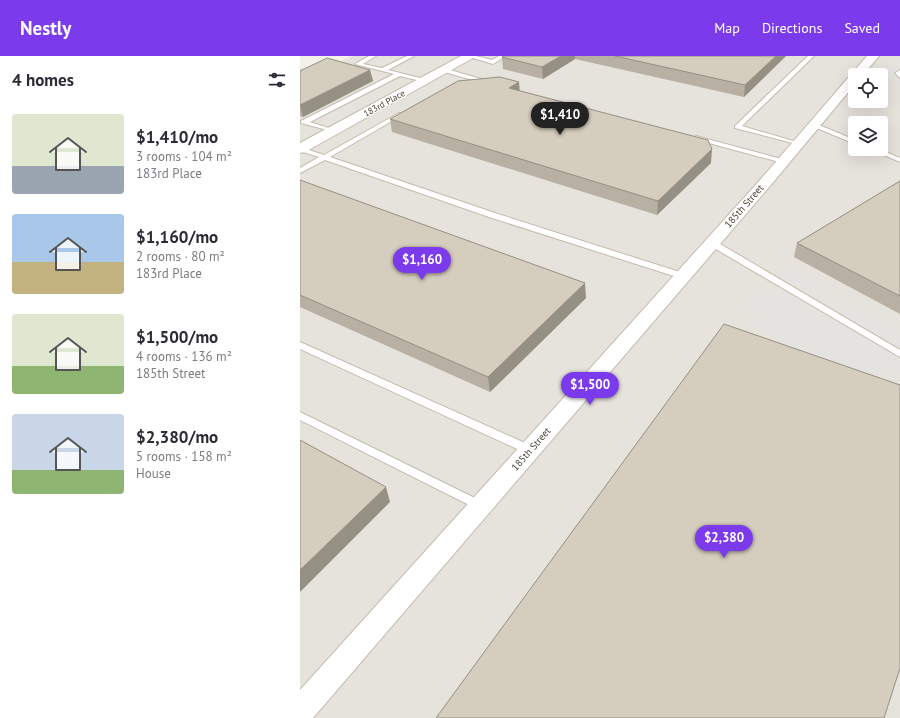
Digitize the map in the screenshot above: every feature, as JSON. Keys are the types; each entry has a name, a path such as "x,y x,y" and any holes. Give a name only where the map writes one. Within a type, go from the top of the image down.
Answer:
{"street":[{"name":"183rd Place","path":"300,149 469,56"},
{"path":"863,68 873,56"},
{"name":"185th Street","path":"300,712 848,86"}],"lane":[{"path":"373,56 358,64 425,80"},
{"path":"383,70 411,56"},
{"path":"469,56 493,62 503,56"},
{"path":"798,144 737,127 811,56"},
{"path":"443,70 498,85"},
{"path":"900,72 898,73 900,76"},
{"path":"302,122 399,74"},
{"path":"461,80 468,77"},
{"path":"300,171 406,111"},
{"path":"302,122 333,131"},
{"path":"814,125 848,139"},
{"path":"691,136 783,161"},
{"path":"300,149 495,216 683,276"},
{"path":"888,155 900,160"},
{"path":"712,243 900,354"},
{"path":"300,345 530,450"},
{"path":"300,416 481,506"}],"shaded area":[{"path":"353,56 900,56 900,718 300,718 300,68 339,62"},
{"path":"900,61 900,83 888,79 888,68 890,65"},
{"path":"788,268 900,330 900,372 895,369 881,380 867,372 817,367 750,324 761,317 744,311 759,289 775,294 779,287 767,280"}],"building":[{"path":"561,56 542,67 502,57"},
{"path":"615,56 776,56 745,85"},
{"path":"327,58 370,70 300,105 300,71"},
{"path":"500,77 519,82 509,88 708,140 712,149 658,201 390,119 458,81"},
{"path":"300,180 585,283 488,377 300,295"},
{"path":"900,181 900,296 797,243"},
{"path":"724,324 900,385 900,668 884,718 436,718"},
{"path":"300,440 386,487 300,570"}]}
